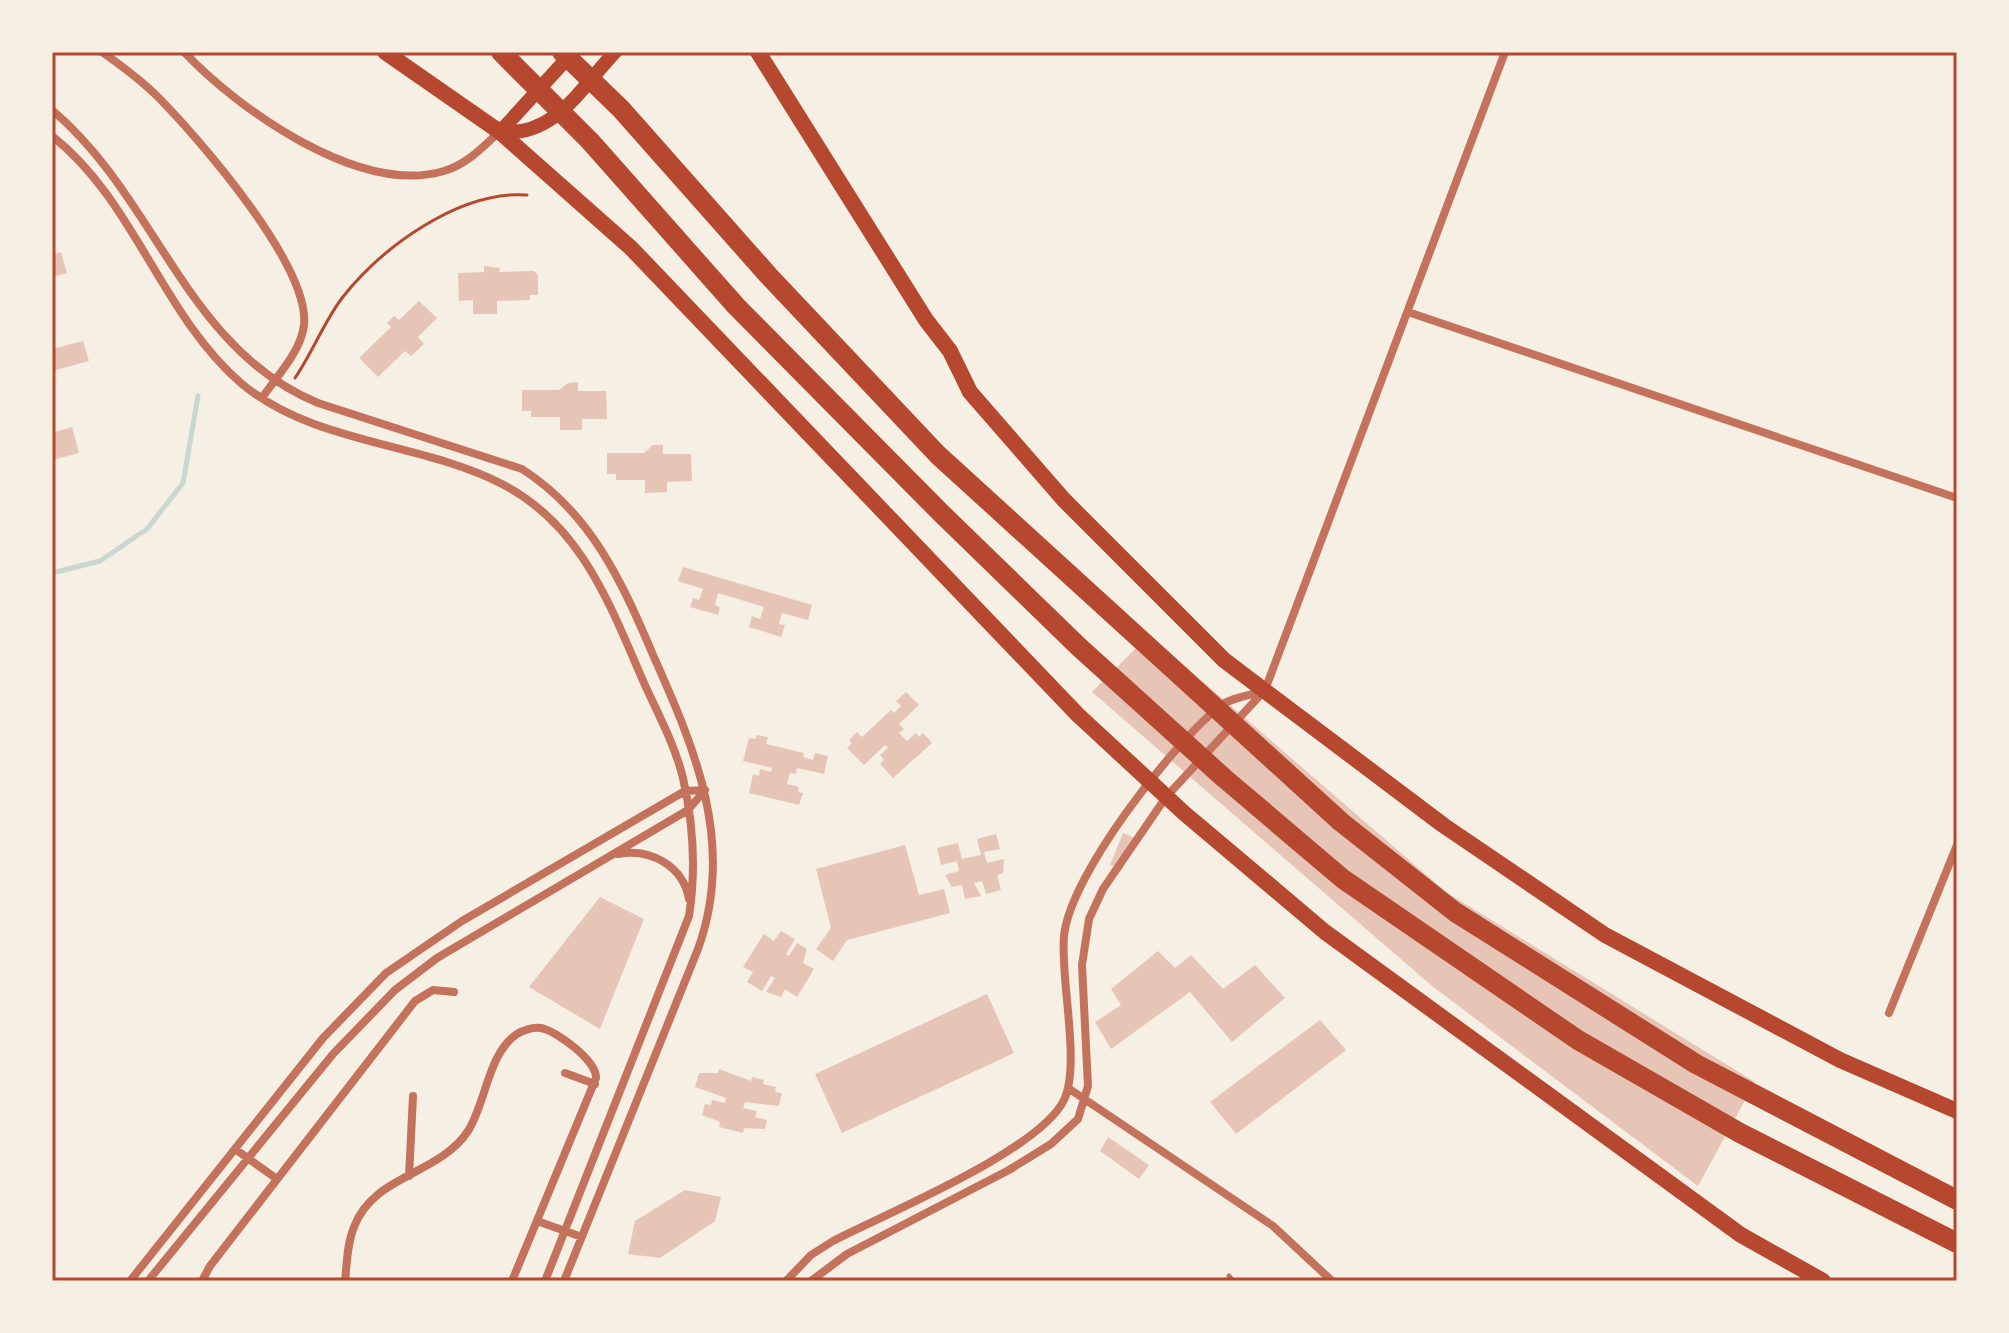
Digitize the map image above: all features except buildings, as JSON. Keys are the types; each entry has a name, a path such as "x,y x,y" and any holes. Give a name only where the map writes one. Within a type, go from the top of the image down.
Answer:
{"highway":[{"path":"501,52 590,141 736,306 942,514 1079,647 1343,879 1578,1040 1740,1133 1957,1243"},
{"path":"562,52 621,109 768,275 938,455 1341,822 1455,912 1696,1064 1957,1200"}],"main road":[{"path":"385,52 500,132 662,278 1078,715 1148,781 1295,909 1741,1235 1823,1281"},
{"path":"500,132 573,52"},
{"path":"500,132 520,134 541,127 615,52"},
{"path":"758,52 917,306 950,351 970,392 1064,500 1224,660 1443,825 1605,935 1840,1060 1957,1111"}],"street":[{"path":"102,52 159,98 217,164 286,264 302,299 304,324 298,344 262,398"},
{"path":"184,52 234,97 263,117 324,151 375,172 407,176 445,171 469,159 500,132"},
{"path":"811,1281 847,1254 986,1183 1051,1144 1078,1119 1086,1099 1089,1070 1082,965 1089,919 1103,889 1166,797 1265,690 1505,52"},
{"path":"52,110 90,145 119,181 220,333 247,362 286,389 341,412 507,462 536,478 564,501 588,529 617,574 687,733 705,790 712,879 704,933 564,1281"},
{"path":"52,136 94,179 206,347 262,398 310,421 477,473 521,494 549,515 580,551 608,602 671,744 688,810 693,877 689,916 545,1281"},
{"path":"1408,312 1957,498"},
{"path":"786,1281 811,1255 833,1241 982,1165 1037,1131 1058,1109 1068,1088 1064,932 1085,880 1148,781 1221,705 1265,690"},
{"path":"130,1281 341,1018 401,960 685,791 705,790"},
{"path":"148,1281 333,1054 395,990 437,958 688,810 705,790"},
{"path":"1889,1013 1957,845"},
{"path":"605,859 638,853 668,864 685,883 689,916"},
{"path":"202,1281 210,1266 415,1001 433,990 454,992"},
{"path":"345,1281 349,1243 357,1219 380,1192 443,1158 464,1136 503,1049 521,1032 547,1030 585,1056 596,1069 595,1084 512,1281"},
{"path":"565,1073 595,1084"},
{"path":"1068,1088 1273,1226 1332,1281"},
{"path":"409,1176 413,1096"},
{"path":"235,1149 277,1179"},
{"path":"537,1221 582,1237"}],"path":[{"path":"286,389 342,299 379,261 450,211 502,193 527,195"}],"waterway":[{"path":"52,573 100,561 147,529 183,483 198,396"}]}
